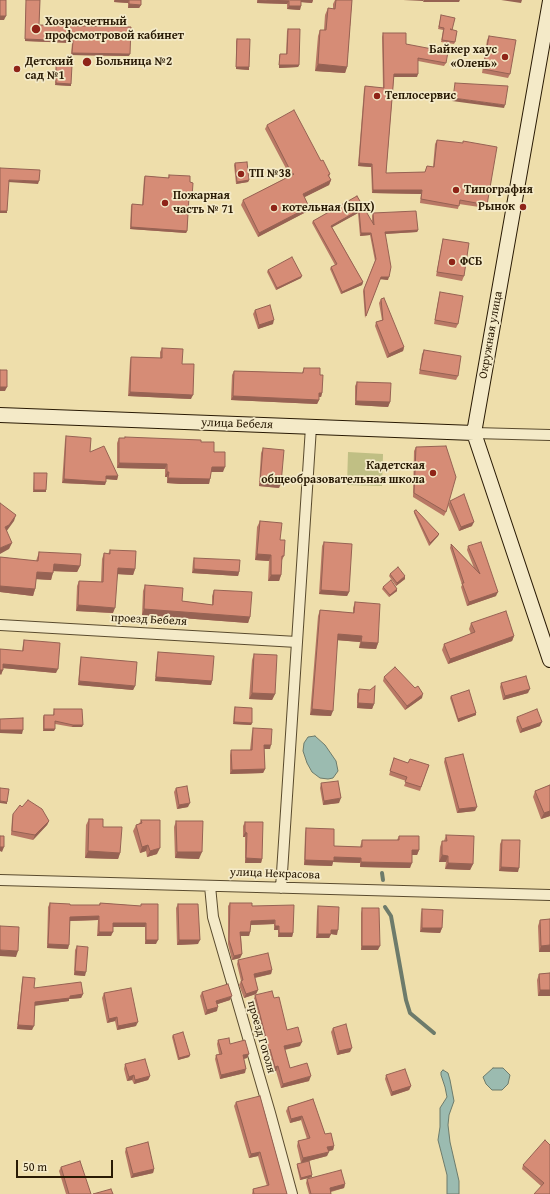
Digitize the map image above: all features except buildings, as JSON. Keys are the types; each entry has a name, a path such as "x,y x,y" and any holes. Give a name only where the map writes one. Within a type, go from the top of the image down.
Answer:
{"main road":[{"name":"Окружная улица","path":"550,1 474,433 550,660"},
{"name":"улица Бебеля","path":"0,415 474,433"}],"street":[{"path":"281,888 312,427"},
{"path":"474,433 550,435"},
{"name":"проезд Бебеля","path":"0,625 297,642"},
{"name":"улица Некрасова","path":"0,880 550,895"},
{"name":"проезд Гоголя","path":"210,886 213,917 292,1194"}],"shaded area":[{"path":"348,452 383,454 382,486 347,485"}],"water":[{"path":"315,736 325,745 336,761 338,771 333,778 320,778 312,772 307,763 303,751 304,743 308,737"},
{"path":"493,1068 503,1068 510,1075 508,1084 502,1090 492,1090 486,1084 483,1077"},
{"path":"443,1070 448,1073 454,1101 449,1115 448,1125 450,1142 459,1181 459,1194 447,1194 447,1175 438,1140 440,1108 447,1097 441,1075"}],"waterway":[{"path":"382,873 383,880"},
{"path":"385,907 391,916 406,1000 410,1013 434,1033"}],"place":[{"name":"Хозрасчетный профсмотровой кабинет","path":"36,29"},
{"name":"Байкер хаус «Олень»","path":"505,57"},
{"name":"Больница №2","path":"87,62"},
{"name":"Детский сад №1","path":"17,69"},
{"name":"Теплосервис","path":"377,96"},
{"name":"ТП №38","path":"241,174"},
{"name":"Типография","path":"456,190"},
{"name":"Пожарная часть № 71","path":"165,203"},
{"name":"Рынок","path":"523,207"},
{"name":"котельная (БПХ)","path":"274,208"},
{"name":"ФСБ","path":"452,262"},
{"name":"Кадетская общеобразовательная школа","path":"433,473"}]}
